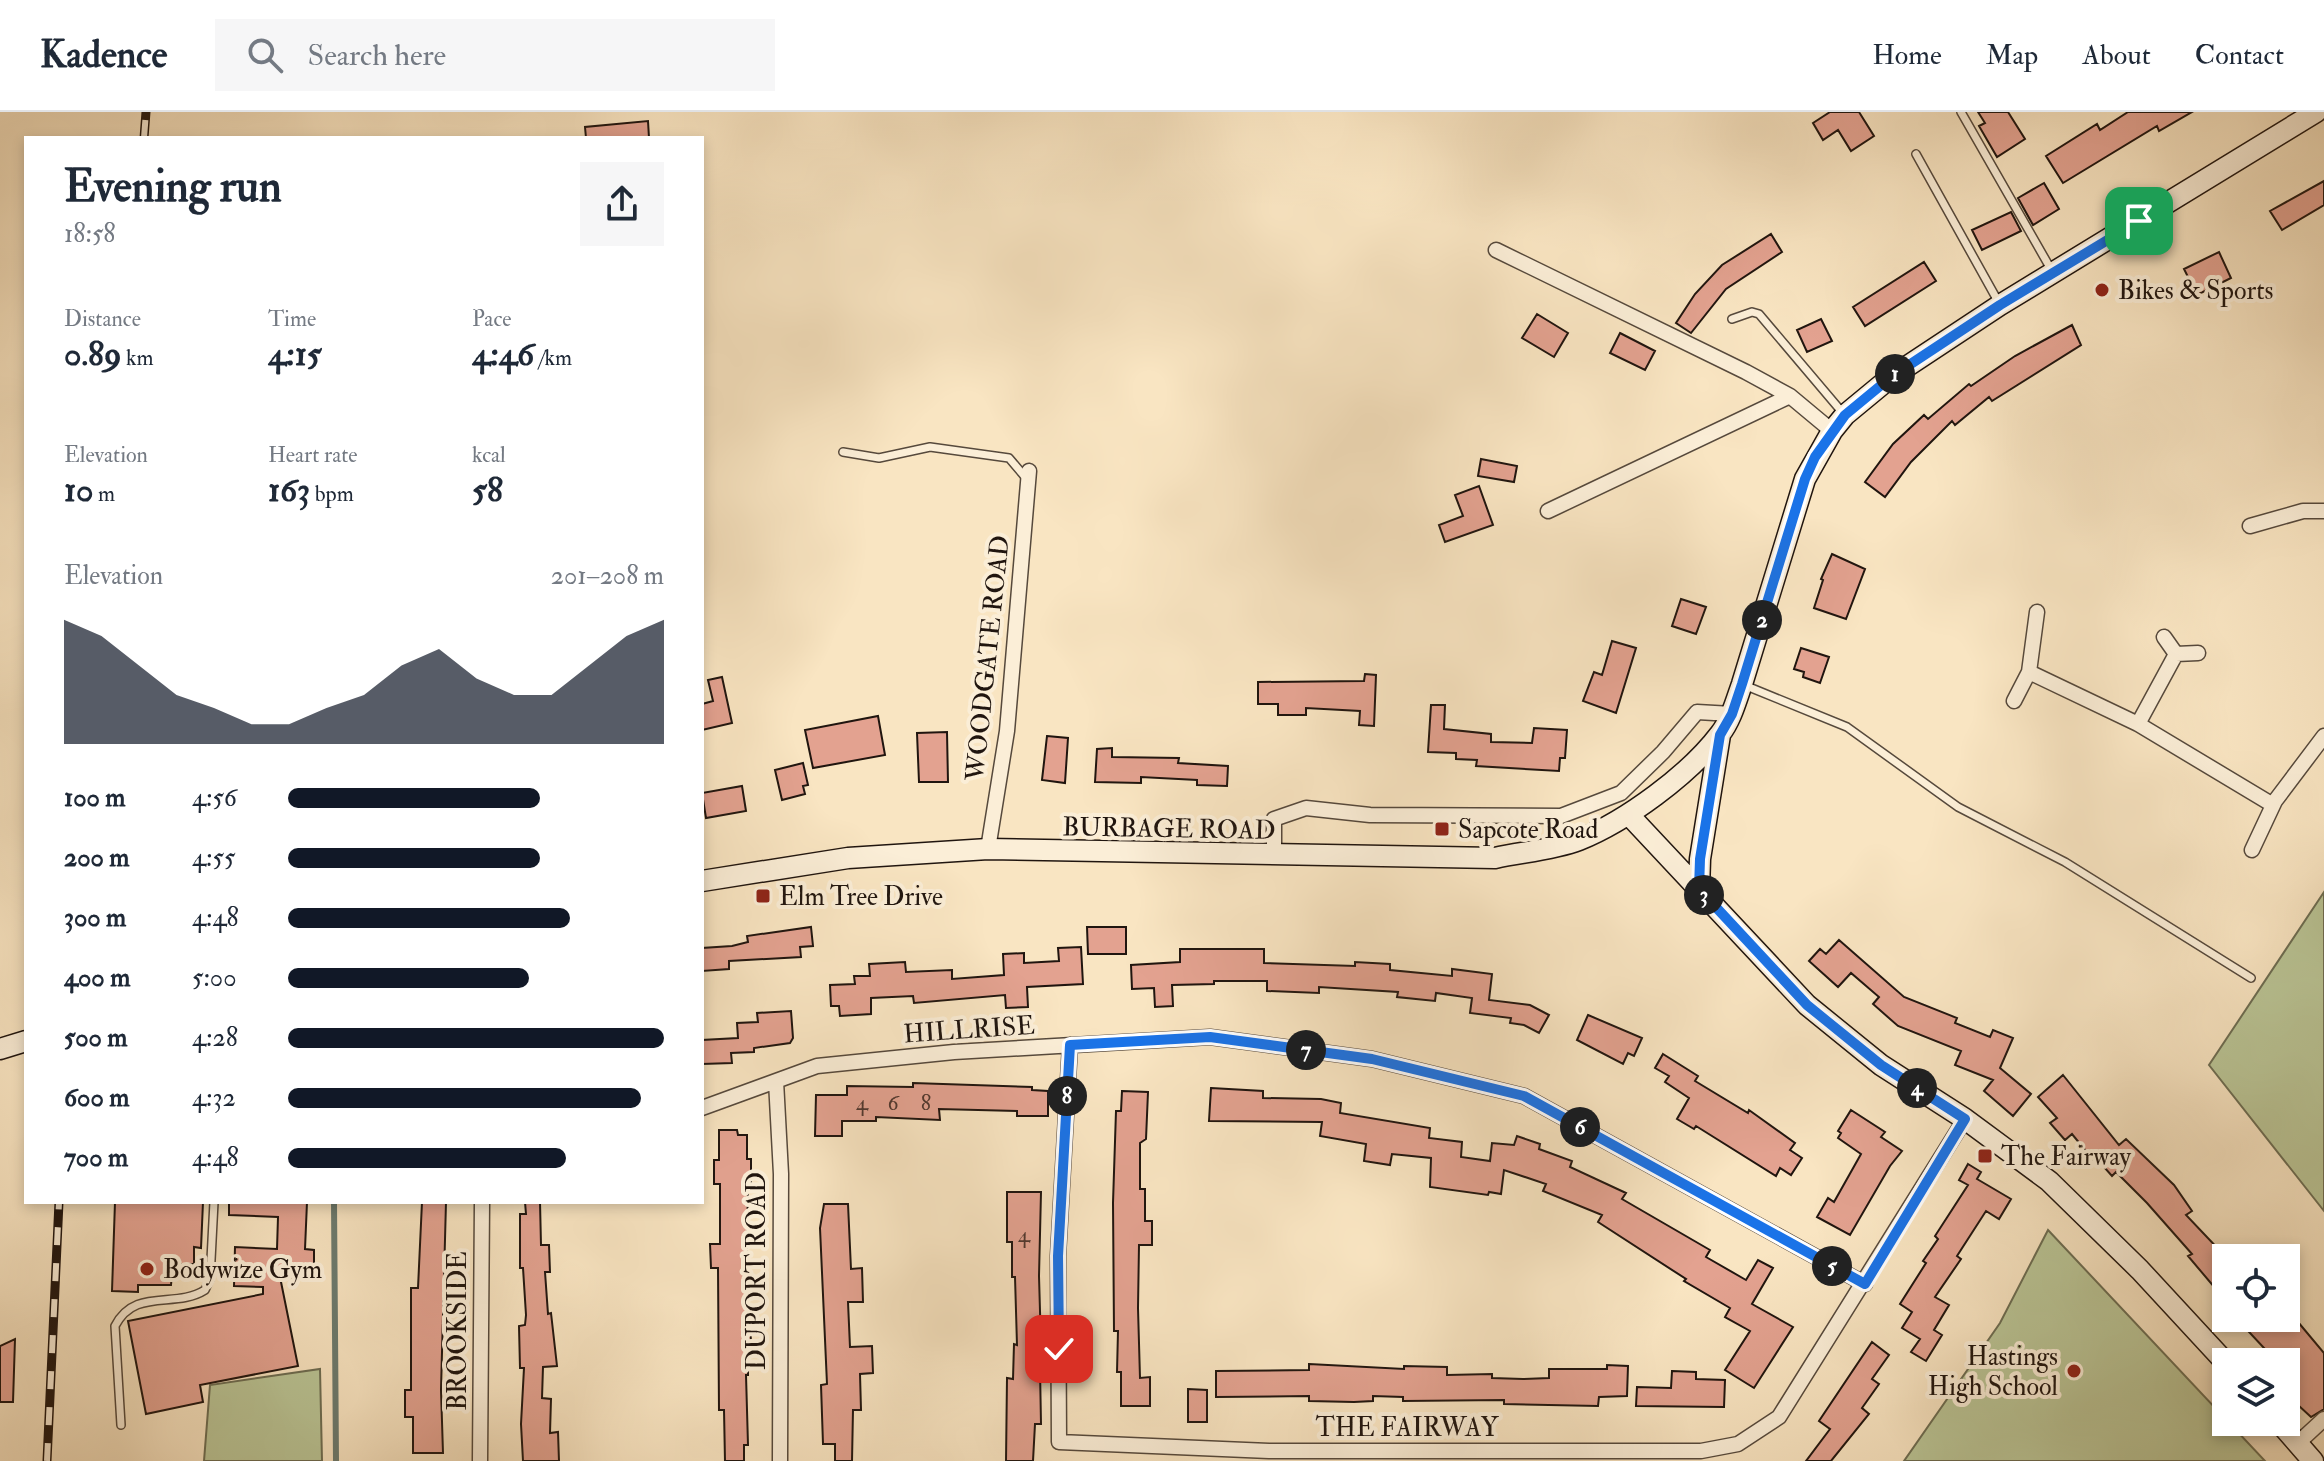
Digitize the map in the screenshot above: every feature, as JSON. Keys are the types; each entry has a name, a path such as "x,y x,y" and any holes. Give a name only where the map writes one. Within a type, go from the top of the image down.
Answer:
{"main road":[{"path":"2212,1348 2140,1270 2049,1181 1965,1119 1881,1065 1807,1005 1629,815 1673,780 1720,735 1732,714 1805,479 1838,423 1891,377 2000,305 2316,112"},
{"path":"1699,889 1702,844 1720,735"},
{"name":"BURBAGE ROAD","path":"704,881 848,858 988,849 1495,858 1577,841 1629,815"},
{"path":"0,1049 24,1041"},
{"path":"2292,1436 2313,1461"}],"street":[{"path":"1496,250 1790,396 1838,423"},
{"path":"1548,511 1790,396"},
{"name":"WOODGATE ROAD","path":"988,849 1007,731 1028,475"},
{"path":"2250,526 2303,511 2324,511"},
{"path":"2014,701 2029,672 2037,612"},
{"path":"2164,637 2176,654"},
{"path":"2176,654 2198,653"},
{"path":"2138,724 2176,654"},
{"path":"2029,672 2138,724 2273,805"},
{"path":"1274,856 1274,819 1306,808 1370,815 1561,816 1621,793 1663,752 1697,712 1732,714"},
{"path":"2252,850 2273,805 2324,736"},
{"name":"HILLRISE","path":"704,1107 817,1066 954,1052 1210,1037 1372,1059 1524,1096 1865,1284"},
{"name":"THE FAIRWAY","path":"1070,1045 1058,1256 1059,1442 1269,1451 1701,1451 1738,1444 1779,1417 1865,1284 1965,1119"},
{"name":"DUPORT ROAD","path":"776,1081 781,1174 780,1461"},
{"name":"BROOKSIDE","path":"480,1461 482,1204"},
{"path":"2298,1443 2324,1419"}],"lane":[{"path":"1961,112 2053,273"},
{"path":"1916,154 2000,305"},
{"path":"1732,319 1752,312 1759,314 1838,423"},
{"path":"843,452 879,458 930,447 1009,458 1028,475"},
{"path":"1742,684 1847,727 1958,807 2065,862 2251,978"},
{"path":"121,1425 115,1326 121,1315 133,1305 205,1290 210,1279 214,1204"}],"green space":[{"path":"2324,892 2324,1211 2209,1065"},
{"name":"Hastings High School","path":"2048,1230 2212,1405 2212,1436 2242,1436 2265,1461 1904,1461 2000,1323"},
{"path":"320,1369 322,1461 204,1461 210,1385"}],"building":[{"path":"1830,112 1859,112 1874,136 1851,151 1838,130 1823,140 1813,123"},
{"path":"1978,112 2008,112 2025,139 1997,157 1979,126 1985,123"},
{"path":"2128,112 2192,112 2159,131 2157,126 2063,183 2046,156 2097,124 2100,130"},
{"path":"648,121 649,136 586,136 585,127"},
{"path":"2324,181 2324,205 2282,230 2270,211"},
{"path":"2044,183 2059,209 2033,225 2018,198"},
{"path":"2011,212 2021,231 1982,250 1972,230"},
{"path":"1771,234 1782,252 1726,289 1691,333 1676,323 1695,294 1722,265"},
{"path":"2219,252 2231,278 2197,295 2184,269"},
{"path":"1924,262 1936,281 1865,326 1853,307"},
{"path":"1537,314 1568,333 1554,357 1522,338"},
{"path":"1821,319 1832,341 1807,352 1797,330"},
{"path":"2072,325 2081,345 1992,401 1989,397 1955,425 1952,421 1911,462 1885,497 1865,482 1893,444 1924,415 1928,419 1969,384 1971,386 2015,356"},
{"path":"1620,333 1655,351 1645,370 1610,353"},
{"path":"1481,459 1517,466 1514,482 1478,476"},
{"path":"1479,486 1493,525 1445,542 1439,525 1463,516 1455,495"},
{"path":"1832,554 1865,569 1846,619 1814,608 1821,579"},
{"path":"1681,599 1706,607 1696,634 1672,626"},
{"path":"1612,641 1636,648 1616,713 1583,701 1594,672 1602,675"},
{"path":"1801,648 1829,657 1820,683 1803,677 1804,672 1794,669"},
{"path":"1365,674 1376,675 1374,726 1359,725 1360,711 1306,708 1306,715 1278,715 1278,704 1258,704 1258,682 1364,681"},
{"path":"722,677 732,723 704,730 704,703 713,701 708,680"},
{"path":"1431,705 1445,705 1444,729 1491,734 1491,742 1532,743 1534,728 1567,730 1565,758 1560,758 1559,771 1476,766 1477,760 1456,759 1456,753 1428,752"},
{"path":"878,716 885,755 813,768 805,730"},
{"path":"947,732 948,782 919,782 917,733"},
{"path":"1047,736 1068,738 1065,783 1042,780"},
{"path":"1112,748 1112,757 1179,758 1178,763 1228,766 1227,786 1197,785 1197,780 1141,777 1141,783 1095,782 1097,749"},
{"path":"803,763 808,785 803,786 805,794 782,800 775,770"},
{"path":"742,786 746,811 706,818 704,793"},
{"path":"811,927 813,946 800,947 801,957 729,961 729,969 704,971 704,948 748,942 747,936"},
{"path":"1087,927 1126,927 1126,954 1088,954"},
{"path":"1839,940 1904,997 1957,1018 1955,1023 1990,1037 1993,1030 2013,1038 2000,1068 2031,1094 2013,1116 1984,1091 1993,1080 1955,1065 1961,1051 1898,1026 1873,1004 1879,997 1851,973 1838,987 1809,961 1820,949 1826,954"},
{"path":"1081,947 1083,984 1027,987 1028,1007 1006,1008 1005,995 914,1003 913,996 871,998 871,1014 840,1016 839,1006 831,1006 830,985 855,984 854,976 870,976 869,964 905,962 906,972 952,970 952,979 1004,975 1003,954 1024,953 1024,963 1059,961 1058,948"},
{"path":"1180,949 1264,949 1264,963 1355,966 1355,962 1390,964 1390,970 1452,976 1452,969 1492,974 1489,1000 1530,1005 1549,1015 1539,1033 1524,1025 1510,1023 1511,1018 1470,1013 1472,998 1436,993 1435,1001 1397,997 1398,992 1319,987 1319,993 1267,991 1267,981 1172,985 1173,1006 1155,1007 1154,988 1132,989 1131,965 1180,962"},
{"path":"791,1011 793,1038 790,1043 754,1048 754,1052 731,1053 732,1063 704,1064 704,1040 738,1038 737,1023 758,1022 757,1013"},
{"path":"1588,1015 1642,1038 1634,1056 1628,1053 1623,1064 1577,1040"},
{"path":"1663,1054 1698,1076 1695,1081 1748,1113 1749,1110 1795,1143 1790,1150 1802,1158 1791,1175 1780,1168 1776,1176 1696,1126 1694,1129 1677,1119 1689,1098 1665,1082 1669,1076 1655,1068"},
{"path":"2063,1075 2119,1145 2126,1139 2174,1185 2192,1211 2186,1215 2214,1244 2212,1284 2188,1256 2192,1254 2116,1172 2112,1176 2097,1159 2094,1161 2072,1134 2065,1140 2050,1123 2057,1118 2038,1097"},
{"path":"913,1083 1032,1087 1032,1090 1048,1091 1048,1116 1017,1116 1017,1111 939,1109 940,1120 876,1117 876,1121 842,1121 842,1136 815,1136 816,1095 847,1095 847,1086 913,1087"},
{"path":"1211,1088 1263,1091 1263,1098 1321,1099 1341,1103 1340,1113 1430,1128 1429,1138 1462,1142 1461,1157 1490,1161 1492,1143 1514,1145 1517,1136 1540,1144 1539,1149 1572,1161 1570,1167 1626,1193 1622,1199 1710,1250 1706,1257 1746,1280 1758,1260 1773,1268 1752,1304 1793,1327 1754,1388 1725,1370 1750,1331 1725,1317 1730,1308 1684,1281 1686,1279 1598,1222 1602,1215 1543,1191 1546,1184 1504,1170 1501,1194 1430,1187 1431,1158 1392,1154 1390,1165 1364,1161 1366,1144 1320,1136 1322,1122 1209,1121"},
{"path":"1122,1091 1148,1092 1146,1139 1140,1143 1140,1189 1145,1189 1145,1221 1152,1221 1152,1245 1139,1245 1138,1308 1140,1378 1150,1377 1150,1406 1121,1406 1121,1372 1117,1372 1113,1203 1116,1111 1121,1111"},
{"path":"1851,1110 1885,1132 1881,1137 1902,1151 1850,1235 1817,1217 1828,1198 1834,1202 1861,1154 1838,1138 1841,1133 1838,1131"},
{"path":"719,1130 737,1130 738,1135 747,1135 747,1159 751,1159 746,1319 750,1319 751,1344 748,1344 746,1375 748,1445 744,1445 744,1461 725,1461 724,1410 719,1410 718,1268 711,1268 710,1244 720,1244 720,1184 714,1184 714,1160 719,1160"},
{"path":"1968,1164 1981,1172 1977,1179 2011,1199 1999,1219 1986,1211 1957,1256 1961,1259 1935,1297 1949,1305 1934,1330 1942,1335 1926,1361 1911,1352 1920,1339 1902,1328 1912,1312 1900,1304 1926,1263 1923,1261 1938,1239 1935,1236 1968,1185 1959,1180"},
{"path":"1007,1192 1041,1192 1039,1276 1041,1346 1045,1346 1044,1369 1040,1369 1041,1424 1035,1424 1033,1461 1006,1461 1007,1378 1013,1379 1014,1344 1017,1345 1012,1242 1007,1242"},
{"path":"115,1204 203,1204 201,1248 194,1247 194,1264 182,1264 182,1275 172,1274 171,1285 138,1285 138,1292 112,1291"},
{"path":"229,1204 307,1204 305,1249 314,1250 314,1278 280,1277 298,1366 200,1385 203,1402 146,1414 128,1321 263,1294 263,1287 234,1286 235,1247 277,1249 278,1217 229,1215"},
{"path":"422,1204 446,1204 441,1390 443,1453 413,1453 413,1417 405,1417 405,1390 411,1390 411,1288 418,1288"},
{"path":"525,1204 540,1204 541,1245 549,1245 550,1272 545,1272 557,1366 543,1367 542,1398 551,1399 550,1433 558,1432 559,1461 523,1461 524,1368 520,1368 519,1326 525,1325 526,1315 523,1268 520,1268 520,1214 526,1214"},
{"path":"824,1204 848,1204 851,1269 862,1268 863,1302 848,1302 850,1347 872,1346 873,1373 860,1374 861,1410 853,1410 852,1461 835,1461 835,1444 823,1444 821,1385 827,1384 820,1228"},
{"path":"2300,1324 2324,1353 2324,1409 2311,1417 2300,1407 2300,1348 2264,1348 2249,1332 2300,1332"},
{"path":"15,1339 13,1402 0,1402 0,1346"},
{"path":"1872,1342 1889,1355 1872,1379 1879,1384 1862,1408 1869,1414 1831,1461 1806,1461 1830,1429 1819,1421"},
{"path":"1309,1364 1404,1369 1404,1366 1447,1367 1447,1375 1492,1374 1492,1378 1523,1379 1549,1378 1549,1369 1628,1366 1627,1396 1599,1397 1598,1406 1504,1404 1504,1400 1403,1401 1403,1397 1373,1396 1373,1401 1354,1402 1309,1401 1309,1396 1216,1397 1216,1371 1309,1370"},
{"path":"1672,1371 1696,1372 1696,1379 1725,1380 1724,1407 1636,1406 1637,1387 1671,1388"},
{"path":"1188,1389 1207,1390 1207,1422 1188,1422"}],"waterway":[{"path":"334,1204 336,1461"}],"railway":[{"path":"144,136 146,112"},
{"path":"47,1461 59,1204"}],"place":[{"name":"Bikes & Sports","path":"2102,290"},
{"name":"Sapcote Road","path":"1442,829"},
{"name":"Elm Tree Drive","path":"763,896"},
{"name":"The Fairway","path":"1985,1156"},
{"name":"Bodywize Gym","path":"147,1269"},
{"name":"Hastings High School","path":"2074,1371"}],"route":[{"path":"1059,1349 1058,1256 1070,1045 1210,1037 1372,1059 1524,1096 1865,1284 1965,1119 1881,1065 1807,1005 1699,889 1706,814 1720,735 1732,714 1742,684 1805,479 1815,457 1845,415 1891,377 2000,305 2139,221"}]}
